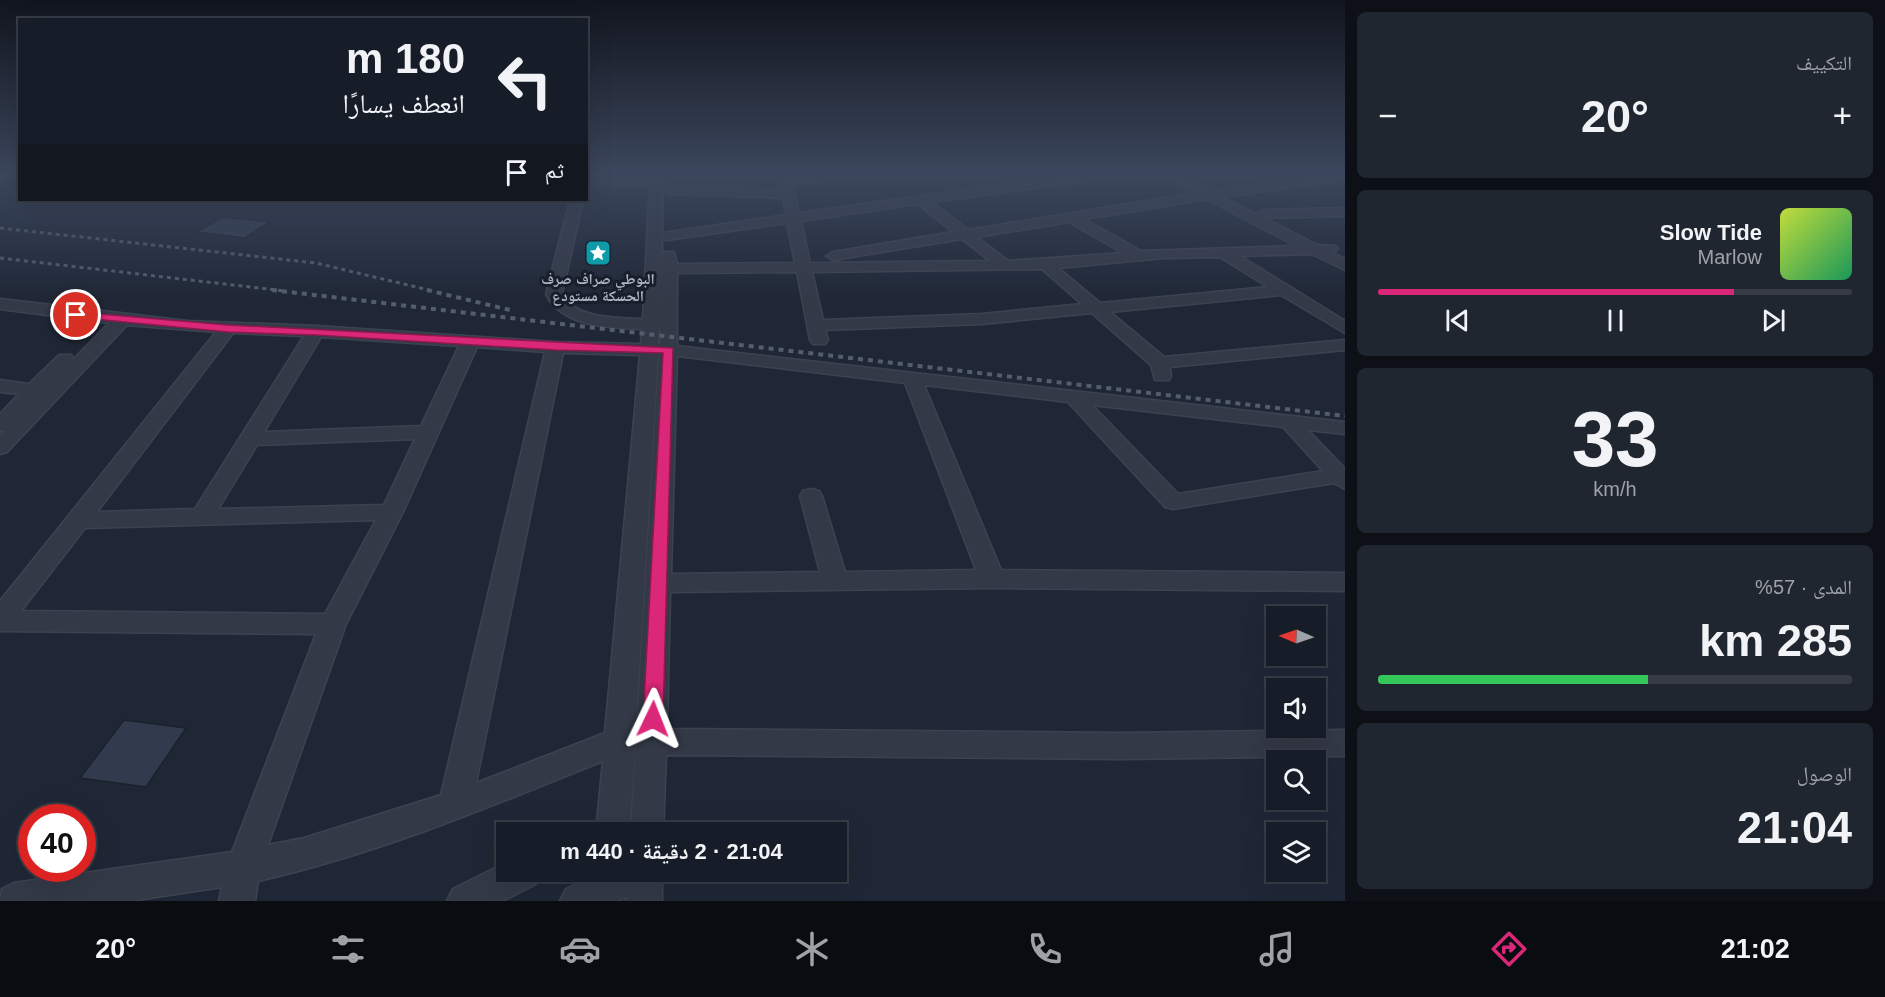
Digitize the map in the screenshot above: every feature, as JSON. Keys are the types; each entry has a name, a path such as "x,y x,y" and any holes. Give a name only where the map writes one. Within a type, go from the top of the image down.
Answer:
{"street":[{"path":"573,216 555,294 557,303 567,310 602,320 660,324"},
{"path":"632,822 647,817 637,741 659,349 662,216"},
{"path":"660,324 670,269 666,216"},
{"path":"667,236 808,216"},
{"path":"941,216 1004,265"},
{"path":"802,263 1076,216"},
{"path":"1258,216 1336,256"},
{"path":"1267,216 1336,256"},
{"path":"1070,217 1140,256"},
{"path":"794,218 818,332 1284,290"},
{"path":"670,269 802,263 1045,264 1140,256 1226,254 1336,256"},
{"path":"1226,254 1345,328"},
{"path":"1045,264 1097,308 1161,370 1345,345"},
{"path":"0,304 113,319 228,328 316,331 470,342 659,349 1345,428"},
{"path":"0,448 43,392 113,319"},
{"path":"0,620 228,328"},
{"path":"201,517 316,331"},
{"path":"237,901 243,867 333,624 392,512 470,342"},
{"path":"455,806 555,346"},
{"path":"611,822 637,741 657,583 659,349"},
{"path":"913,380 992,579"},
{"path":"0,386 43,392"},
{"path":"0,425 43,392"},
{"path":"1073,396 1173,502 1342,479"},
{"path":"1289,421 1342,479"},
{"path":"249,439 429,432"},
{"path":"811,496 835,581"},
{"path":"80,520 392,512"},
{"path":"657,583 992,579 1345,582"},
{"path":"0,620 333,624"},
{"path":"14,901 243,867 304,854 455,806 637,741 1120,746 1345,743"},
{"path":"465,901 504,882"},
{"path":"600,890 619,882"},
{"path":"643,882 644,901"}],"building":[{"path":"223,217 270,222 245,238 196,232"},
{"path":"124,720 186,728 146,787 80,778"}],"railway":[{"path":"0,228 316,263 433,291"},
{"path":"0,258 285,291"},
{"path":"272,290 1345,416"},
{"path":"427,290 514,311"}],"place":[{"name":"البوطي صراف صرف الحسكة مستودع","path":"598,253"}],"route":[{"path":"76,315 228,328 316,331 470,342 669,350 657,583 653,719"}]}
